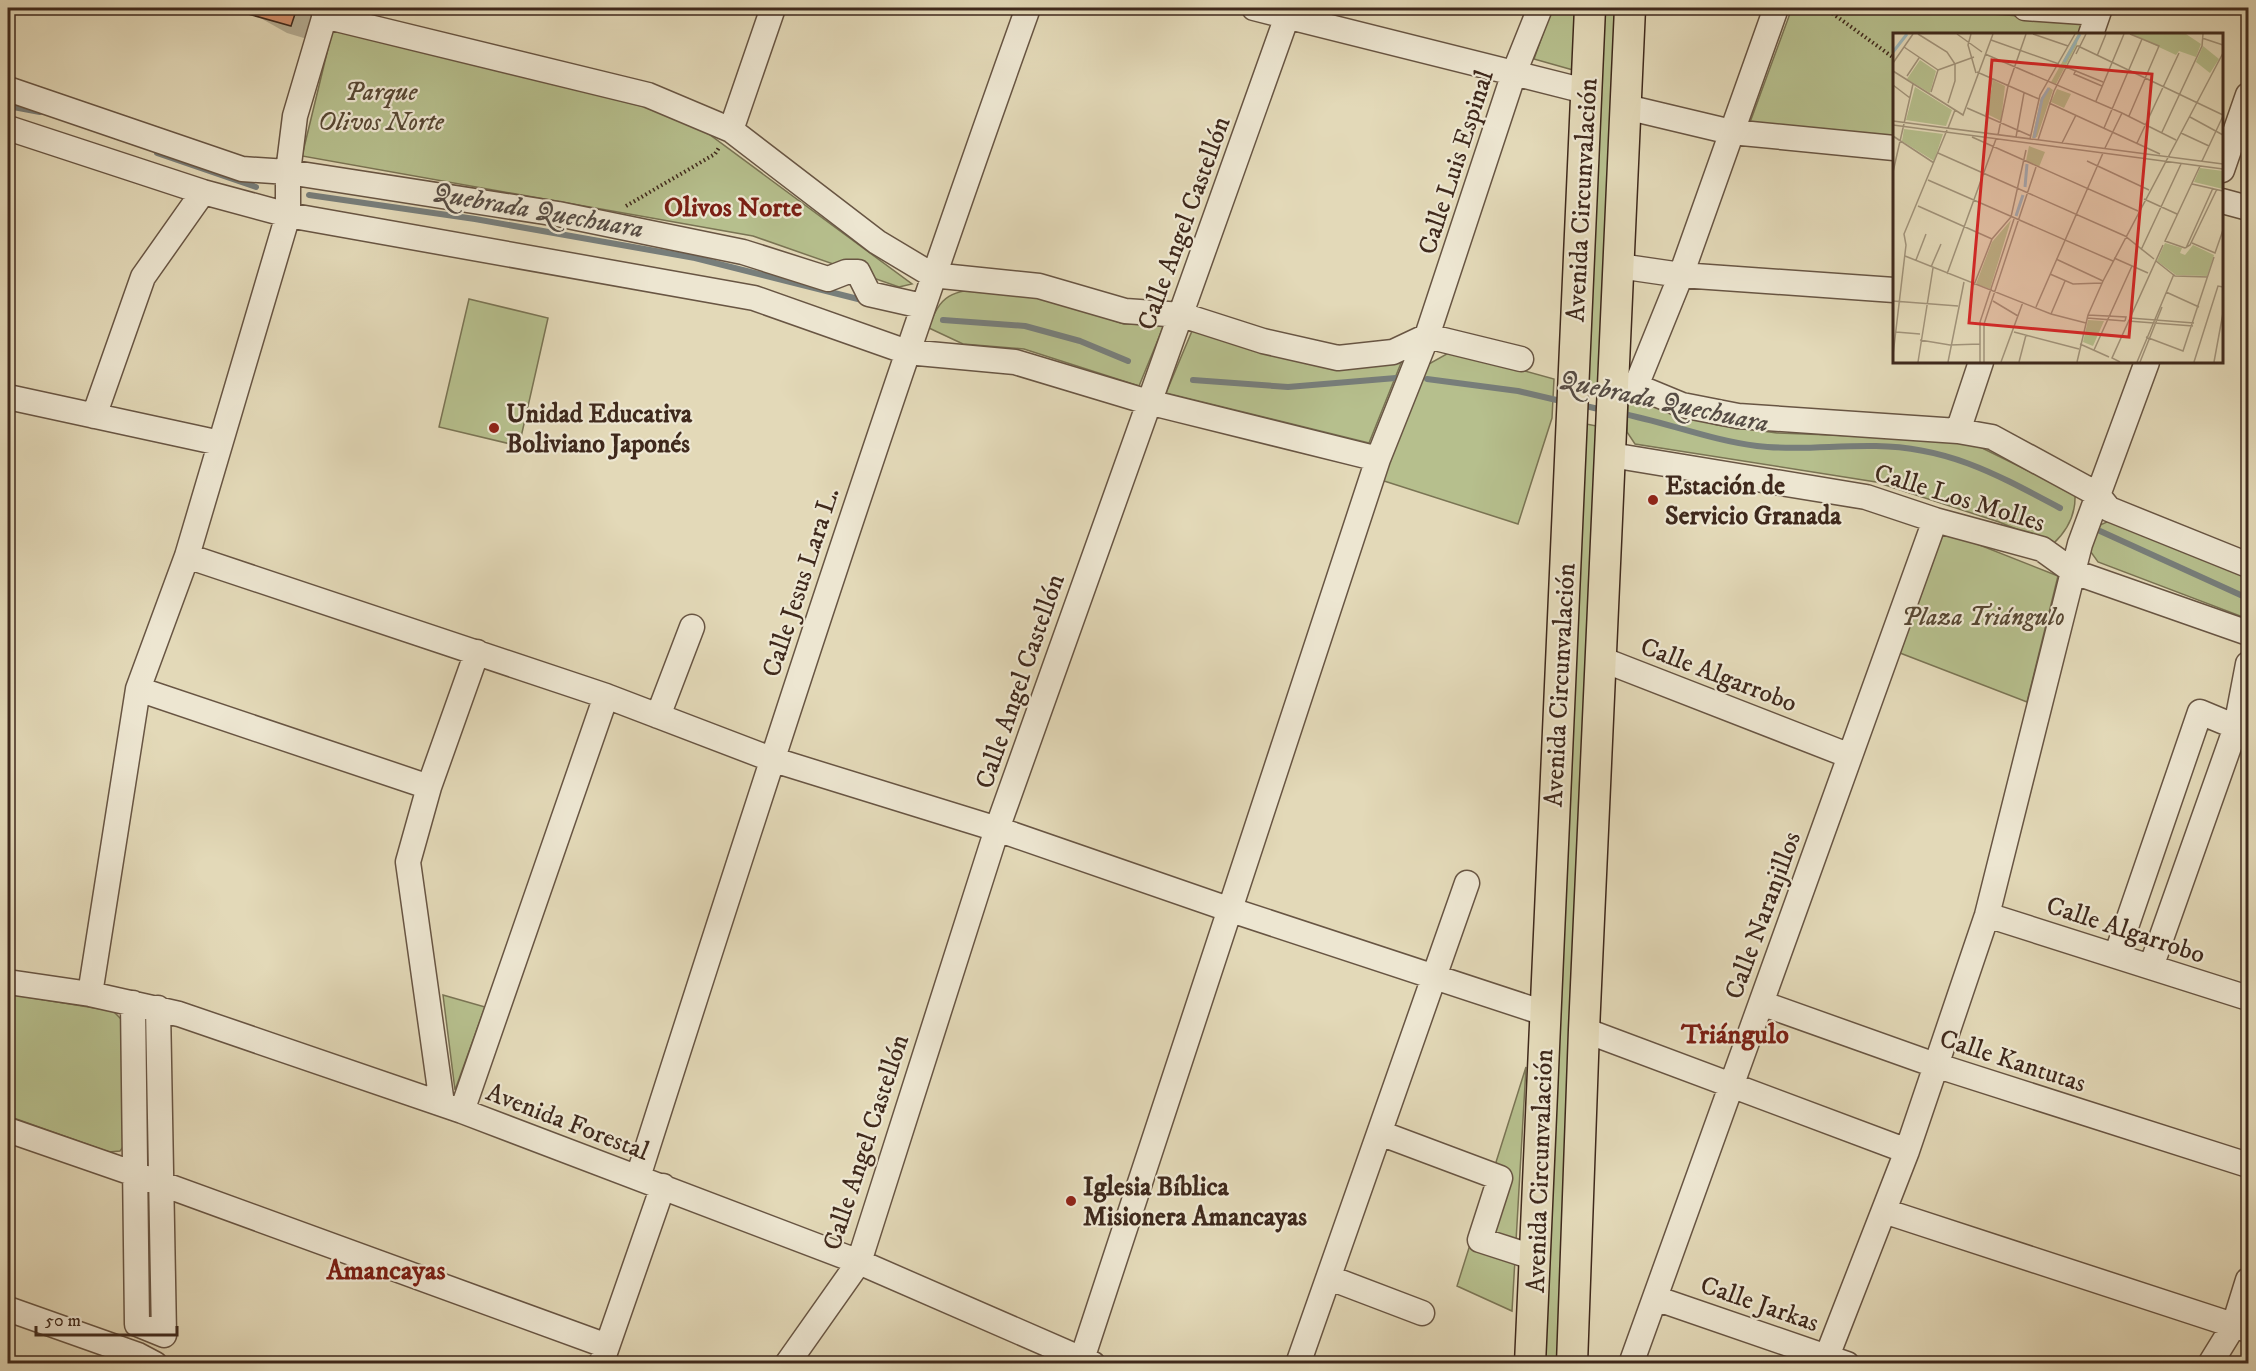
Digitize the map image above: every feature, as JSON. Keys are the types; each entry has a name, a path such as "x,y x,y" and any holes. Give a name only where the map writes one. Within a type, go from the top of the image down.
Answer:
{"main road":[{"name":"Avenida Circunvalación","path":"1530,1364 1590,8"},
{"name":"Avenida Circunvalación","path":"1572,1364 1584,1030 1611,442 1621,389 1619,266 1630,8"}],"street":[{"path":"731,130 773,8"},
{"name":"Calle Jesus Lara L.","path":"638,1177 771,759 932,275 1028,8"},
{"path":"1254,8 1289,12 1586,91"},
{"name":"Calle Luis Espinal","path":"1087,1361 1378,459 1427,336 1514,73 1540,8"},
{"path":"1776,8 1681,275 1621,389 1682,405 1738,416 1958,431 1992,436 2097,494 2109,509 2248,565"},
{"path":"2025,8 2096,18"},
{"path":"90,994 138,689 187,556 288,215 288,172 295,116 326,12 648,95 731,130 877,242 932,275 1039,286 1125,311 1182,315 1263,341 1338,358 1393,352 1427,336 1521,358"},
{"name":"Calle Angel Castellón","path":"788,1364 859,1262 997,829 1289,12"},
{"path":"8,89 242,169 288,172 596,222 743,252 828,279 846,272 858,272 869,294 922,306"},
{"path":"2223,167 2248,95"},
{"path":"1626,106 1731,132 1893,148"},
{"path":"8,128 203,192 288,215 754,298 907,352 1015,362 1148,402 1378,459"},
{"path":"94,416 143,277 203,192"},
{"path":"2223,201 2248,208"},
{"path":"1619,266 1681,275 1893,290"},
{"path":"1958,431 1981,363"},
{"path":"1833,1361 1987,915 2080,544 2147,363"},
{"path":"8,397 220,443"},
{"name":"Calle Los Molles","path":"1611,442 1866,497 1935,520 2042,549 2074,572 2248,633"},
{"name":"Calle Naranjillos","path":"1631,1364 1935,520"},
{"path":"187,556 606,696 771,759 997,829 1231,910 1544,1013"},
{"path":"658,716 692,627"},
{"path":"452,1108 408,862 429,787 477,652"},
{"name":"Calle Algarrobo","path":"1601,659 1850,756"},
{"path":"2151,967 2236,727 2248,664"},
{"path":"138,689 429,787"},
{"path":"452,1108 606,696"},
{"path":"2116,956 2200,712 2236,727"},
{"path":"1298,1364 1467,883"},
{"name":"Calle Algarrobo","path":"1987,915 2248,998"},
{"name":"Avenida Forestal","path":"8,982 90,994 158,1008 452,1108 859,1262 1087,1361"},
{"path":"133,1003 136,1324 164,1335 158,1008"},
{"name":"Calle Kantutas","path":"1761,1003 1935,1065 2248,1165"},
{"path":"1584,1030 1731,1087 1907,1151"},
{"path":"8,1130 161,1183 604,1355 663,1186"},
{"path":"1380,1133 1500,1178 1480,1240 1536,1258"},
{"path":"1884,1211 2241,1328"},
{"path":"1330,1278 1422,1313"},
{"path":"2210,1364 2241,1328 2248,1280"},
{"name":"Calle Jarkas","path":"1655,1298 1833,1361"},
{"path":"8,1309 143,1361"}],"path":[{"path":"1825,8 1893,57"},
{"path":"596,222 715,154 731,130"}],"green space":[{"path":"1552,8 1577,8 1573,70 1534,59"},
{"path":"1600,8 1621,8 1604,394 1582,388"},
{"path":"1792,8 1907,8 2088,21 2083,33 1893,33 1893,137 1749,125"},
{"name":"Parque Olivos Norte","path":"333,28 653,109 706,132 912,284 899,287 753,236 302,156"},
{"path":"987,288 1034,294 1124,324 1164,325 1139,386 1024,349 963,344 929,328 938,308 949,296"},
{"path":"469,299 548,318 519,446 439,427"},
{"path":"1192,331 1258,349 1403,358 1369,443 1166,393"},
{"path":"1452,351 1554,379 1552,418 1518,524 1381,480 1427,365"},
{"path":"1628,401 1647,404 1717,425 1777,433 1909,438 1974,444 2075,494 2074,508 2067,527 2053,544 1999,522 1876,482 1635,444 1627,432"},
{"path":"1581,423 1602,427 1561,1363 1540,1364"},
{"path":"2109,521 2248,575 2248,619 2098,562 2088,548 2100,525"},
{"name":"Plaza Triángulo","path":"1944,531 2058,576 2027,702 1900,653"},
{"path":"8,994 113,1011 126,1024 127,1142 120,1151 109,1152 8,1116"},
{"path":"443,995 485,1007 455,1090"},
{"path":"1526,1067 1512,1311 1457,1286"}],"building":[{"path":"242,8 297,8 291,26 241,12"}],"waterway":[{"name":"Quebrada Quechuara","path":"8,106 40,112"},
{"name":"Quebrada Quechuara","path":"157,153 256,187"},
{"name":"Quebrada Quechuara","path":"309,195 475,219 695,258 866,301"},
{"name":"Quebrada Quechuara","path":"943,320 1025,326 1080,341 1128,361"},
{"name":"Quebrada Quechuara","path":"1193,380 1288,387 1396,378"},
{"name":"Quebrada Quechuara","path":"1427,379 1518,391 1565,402"},
{"name":"Quebrada Quechuara","path":"1581,405 1603,410"},
{"name":"Quebrada Quechuara","path":"1619,413 1722,440 1757,446 1786,448 1876,446 1927,451 1994,474 2060,508"},
{"name":"Quebrada Quechuara","path":"2100,531 2245,597"}],"place":[{"name":"Unidad Educativa Boliviano Japonés","path":"494,428"},
{"name":"Estación de Servicio Granada","path":"1653,500"},
{"name":"Iglesia Bíblica Misionera Amancayas","path":"1071,1201"}],"district":[{"name":"Olivos Norte","path":"733,207"},
{"name":"Triángulo","path":"1735,1034"},
{"name":"Amancayas","path":"386,1270"}]}
